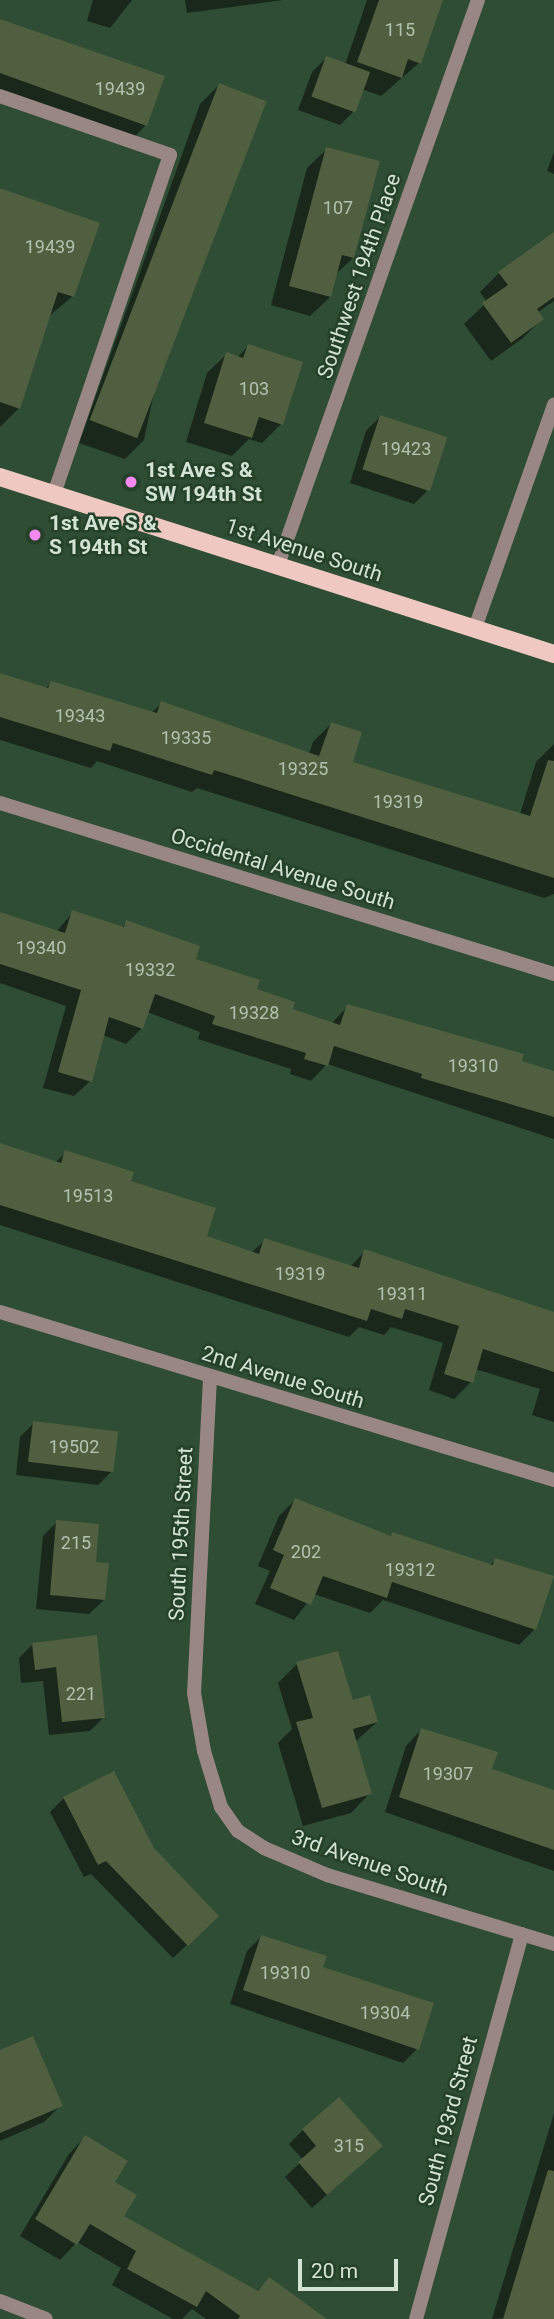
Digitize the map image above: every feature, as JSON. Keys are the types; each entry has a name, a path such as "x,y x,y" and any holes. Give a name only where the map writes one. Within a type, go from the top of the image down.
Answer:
{"main road":[{"name":"1st Avenue South","path":"0,477 554,654"}],"street":[{"name":"Southwest 194th Place","path":"278,565 478,0"},
{"path":"0,96 170,155 54,494"},
{"path":"475,628 554,405"},
{"name":"Occidental Avenue South","path":"0,803 554,974"},
{"name":"2nd Avenue South","path":"0,1311 210,1378 554,1480"},
{"name":"South 195th Street","path":"194,1693 210,1378"},
{"name":"3rd Avenue South","path":"194,1693 204,1751 221,1807 238,1831 264,1848 327,1875 554,1944"},
{"name":"South 193rd Street","path":"416,2319 522,1934"},
{"path":"0,2301 46,2319"}],"building":[{"path":"379,0 443,0 421,64 408,59 402,78 357,62"},
{"path":"0,19 165,76 147,126 0,73"},
{"path":"326,56 370,72 355,112 311,96"},
{"path":"219,83 267,101 137,438 90,420"},
{"path":"326,147 380,161 354,258 342,255 331,297 289,286"},
{"path":"0,188 100,223 74,297 58,292 20,409 0,402"},
{"path":"554,232 554,297 537,309 544,319 511,343 482,303 508,285 498,272"},
{"path":"248,344 303,362 283,425 259,417 252,438 204,423 226,352 243,358"},
{"path":"380,415 448,437 430,491 362,469"},
{"path":"0,673 48,688 51,681 157,713 161,701 319,756 331,722 362,732 353,762 530,816 548,760 554,761 554,878 214,770 212,775 113,743 110,751 0,717"},
{"path":"72,910 124,927 126,920 200,946 196,959 260,980 257,989 295,1002 293,1009 340,1025 347,1004 524,1054 522,1061 554,1071 554,1117 421,1078 422,1074 334,1046 328,1066 304,1059 306,1053 212,1024 215,1016 155,994 143,1029 109,1017 92,1082 58,1072 81,990 0,964 0,912 65,933"},
{"path":"0,1143 61,1163 65,1150 134,1172 131,1181 216,1208 207,1236 259,1254 264,1238 359,1268 364,1249 554,1312 554,1372 483,1349 473,1383 444,1374 459,1326 405,1309 402,1319 371,1309 367,1321 0,1205"},
{"path":"33,1421 118,1431 113,1472 28,1462"},
{"path":"295,1498 391,1536 392,1532 493,1565 495,1558 554,1576 536,1630 392,1582 387,1598 323,1576 311,1605 270,1588 284,1555 273,1550"},
{"path":"56,1520 99,1524 96,1562 109,1563 105,1600 50,1595"},
{"path":"97,1635 105,1718 62,1722 56,1667 35,1670 32,1643"},
{"path":"338,1651 353,1700 370,1695 378,1722 353,1729 372,1794 322,1808 296,1722 313,1718 296,1662"},
{"path":"421,1728 498,1752 492,1769 554,1790 554,1850 399,1797"},
{"path":"114,1771 154,1848 219,1916 188,1946 106,1861 98,1865 63,1797"},
{"path":"261,1935 327,1956 323,1967 434,2003 419,2050 243,1990"},
{"path":"33,2036 63,2106 0,2133 0,2050"},
{"path":"339,2097 383,2146 327,2195 298,2162 316,2146 302,2129"},
{"path":"85,2135 128,2161 115,2182 137,2195 124,2216 258,2291 269,2277 327,2319 238,2319 240,2316 206,2291 197,2307 127,2269 136,2251 90,2224 77,2245 35,2219"},
{"path":"548,2170 554,2171 554,2319 503,2319"}],"place":[{"name":"1st Ave S & SW 194th St","path":"131,482"},
{"name":"1st Ave S & S 194th St","path":"35,535"}]}
